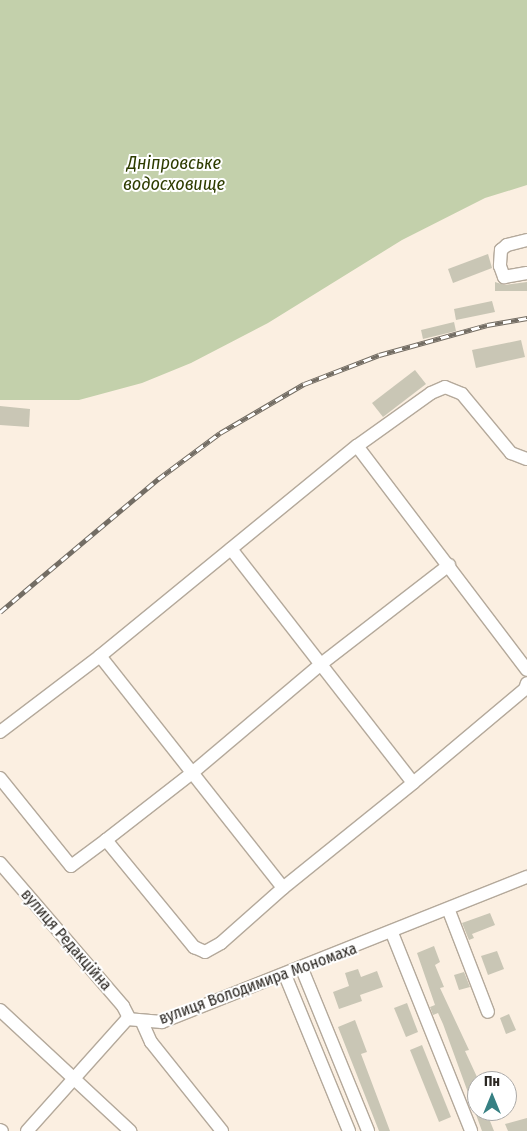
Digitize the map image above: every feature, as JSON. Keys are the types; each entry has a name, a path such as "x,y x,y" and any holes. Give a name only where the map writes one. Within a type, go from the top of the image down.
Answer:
{"street":[{"path":"527,240 507,244 501,250 500,266 504,277 527,273"},
{"path":"0,732 100,656 358,446 431,393 445,388 462,394 511,453 527,459"},
{"path":"358,446 527,670"},
{"path":"231,549 413,783"},
{"path":"0,778 71,866 192,773 321,664 449,565"},
{"path":"100,656 283,888"},
{"path":"106,840 194,947 205,952 221,942 283,888 413,783 525,689 527,683"},
{"name":"вулиця Редакційна","path":"0,862 135,1020 222,1131"},
{"name":"вулиця Володимира Мономаха","path":"135,1020 162,1022 302,969 527,878"},
{"path":"449,911 488,1012"},
{"path":"392,933 471,1131"},
{"path":"302,969 368,1131"},
{"path":"286,975 348,1131"},
{"path":"0,1010 130,1131"},
{"path":"27,1131 124,1021 135,1020"}],"water":[{"name":"Дніпровське водосховище","path":"0,0 527,0 527,185 485,198 402,240 268,323 191,363 142,383 79,400 0,400"}],"building":[{"path":"488,254 492,268 453,283 448,269"},
{"path":"495,282 505,285 527,282 527,291 495,291"},
{"path":"492,301 495,312 456,320 454,309"},
{"path":"454,322 456,331 423,339 421,330"},
{"path":"521,340 525,357 476,368 472,350"},
{"path":"415,370 426,384 383,417 372,403"},
{"path":"0,406 30,409 29,427 0,425"},
{"path":"490,913 495,925 472,934 474,938 469,940 462,923"},
{"path":"434,946 440,962 435,965 444,987 440,988 469,1050 465,1051 474,1071 467,1071 467,1090 443,1024 438,1013 433,1015 430,1007 435,1005 417,953"},
{"path":"497,951 504,969 488,975 481,956"},
{"path":"358,969 361,977 377,971 383,987 360,995 362,1001 339,1009 333,992 349,986 345,973"},
{"path":"464,972 470,987 459,990 454,975"},
{"path":"407,1003 418,1032 406,1037 394,1008"},
{"path":"509,1014 516,1030 506,1034 500,1018"},
{"path":"355,1020 367,1052 361,1054 390,1131 379,1131 338,1027"},
{"path":"422,1045 451,1117 439,1122 410,1050"},
{"path":"527,1118 527,1131 508,1131 505,1124"},
{"path":"478,1121 490,1121 494,1131 482,1131"}],"railway":[{"path":"0,612 158,479 220,433 304,384 379,355 487,325 527,318"}]}
